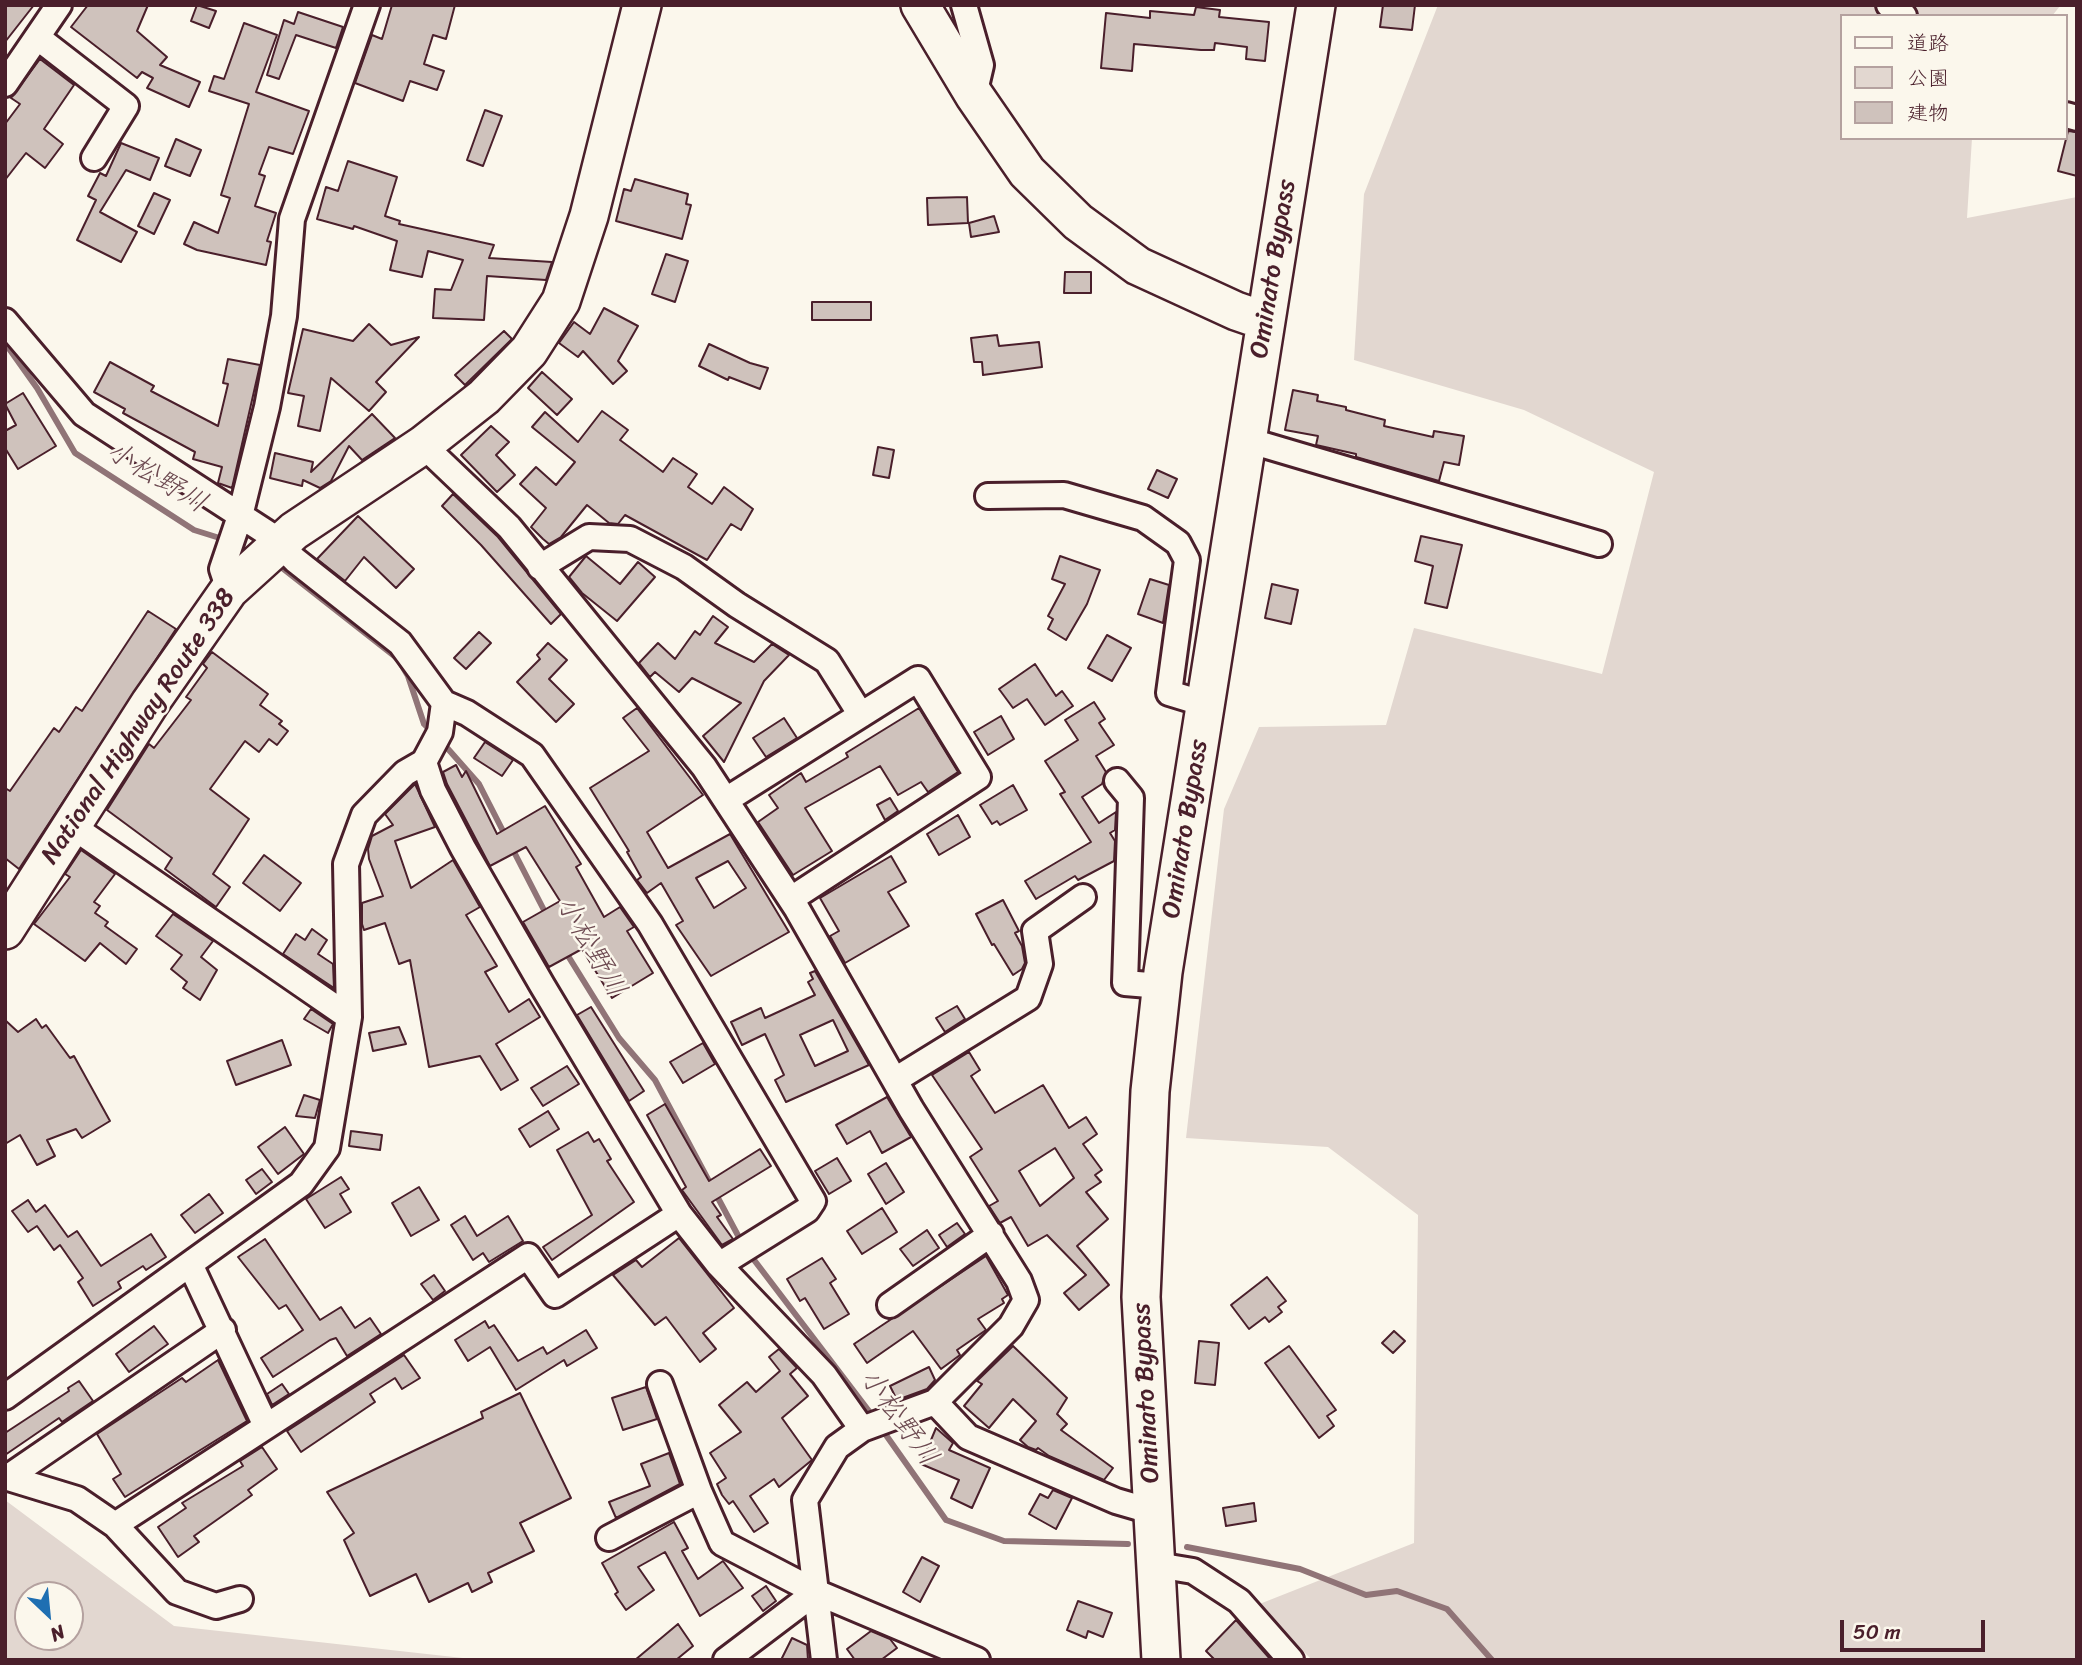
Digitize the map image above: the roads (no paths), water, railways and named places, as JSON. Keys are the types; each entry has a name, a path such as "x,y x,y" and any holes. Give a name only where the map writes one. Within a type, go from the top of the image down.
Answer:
{"highway":[{"name":"National Highway Route 338","path":"5,930 150,703 229,590 251,543 294,531 423,446 484,397 529,351 561,301 589,216 642,5"},
{"path":"920,5 974,95 1027,172 1078,222 1138,266 1236,311 1265,321"},
{"name":"Ominato Bypass","path":"1161,1660 1141,1297 1150,1091 1161,986 1316,5"}],"street":[{"path":"5,84 59,5"},
{"path":"251,543 267,407 285,316 292,219 367,5"},
{"path":"964,5 981,65 974,95"},
{"path":"37,37 126,106 94,158"},
{"path":"5,321 84,414 251,543 400,643 444,703 467,713 532,755 650,924 813,1201 807,1210 737,1254"},
{"path":"1247,440 1599,544"},
{"path":"423,446 509,527 704,766 791,899 895,1080 1019,1281 1026,1300 1011,1326 936,1402 874,1425 837,1447 805,1500 824,1660"},
{"path":"988,496 1064,495 1143,518 1178,543 1187,560 1169,694 1205,704"},
{"path":"540,567 589,537 630,539 684,567 737,605 827,661 862,715"},
{"path":"726,800 918,680 978,777 791,899"},
{"path":"444,703 432,747 433,790 463,849 622,1124 680,1214 737,1254 824,1375 874,1425"},
{"path":"5,1397 301,1184 327,1148 349,1017 346,864 365,815 432,747"},
{"path":"1117,782 1131,798 1125,983 1161,986"},
{"path":"72,826 349,1017"},
{"path":"895,1080 1028,998 1040,964 1035,931 1083,897"},
{"path":"115,1525 528,1256 555,1295 680,1214"},
{"path":"890,1305 991,1234"},
{"path":"190,1264 267,1426"},
{"path":"6,1478 223,1331"},
{"path":"660,1384 699,1491 722,1543 816,1592 976,1660"},
{"path":"936,1402 968,1437 1116,1501 1154,1511"},
{"path":"6,1478 77,1499 115,1525 177,1592 215,1606 240,1600"},
{"path":"609,1538 699,1491"},
{"path":"1157,1565 1193,1571 1239,1601 1290,1660"},
{"path":"726,1660 816,1592"}],"waterway":[{"name":"小松野川","path":"5,343 37,388 75,453 194,530 226,540"},
{"name":"小松野川","path":"277,564 398,659 408,676 424,724 433,733"},
{"name":"小松野川","path":"441,741 479,784 505,835"},
{"name":"小松野川","path":"512,848 547,916"},
{"name":"小松野川","path":"565,951 619,1038 655,1080 742,1243"},
{"name":"小松野川","path":"748,1252 875,1419"},
{"name":"小松野川","path":"881,1428 946,1520 1004,1541 1128,1544"},
{"name":"小松野川","path":"1187,1547 1300,1569 1366,1595 1397,1591 1447,1609 1492,1660"}]}
